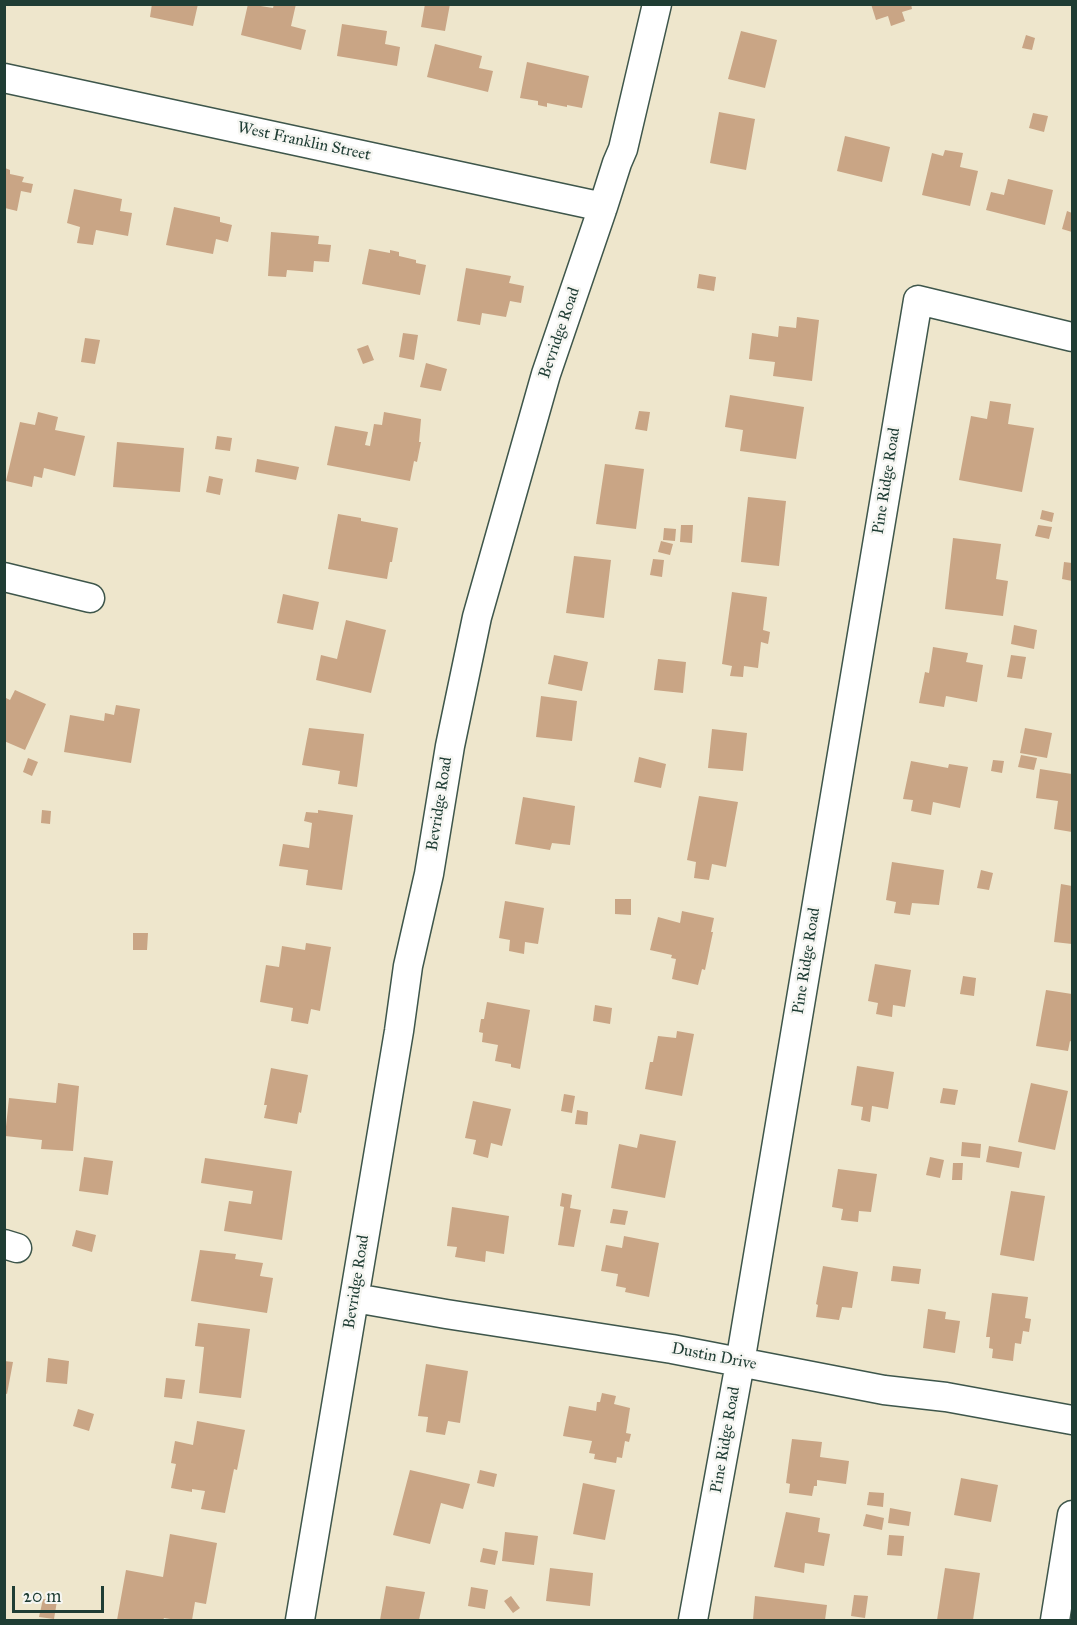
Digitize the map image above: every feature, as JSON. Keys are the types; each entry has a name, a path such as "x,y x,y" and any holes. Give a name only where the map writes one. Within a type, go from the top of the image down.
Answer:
{"street":[{"name":"Bevridge Road","path":"300,1620 355,1298 408,966 429,874 450,746 477,617 546,374 623,149 657,4"},
{"name":"West Franklin Street","path":"4,78 603,207"},
{"name":"Pine Ridge Road","path":"693,1620 740,1363 918,300 1072,337"},
{"path":"4,577 90,598"},
{"name":"Dustin Drive","path":"355,1298 672,1349 884,1390 946,1397 1072,1420"},
{"path":"1055,1620 1072,1515"}],"building":[{"path":"152,4 198,4 193,26 150,17"},
{"path":"248,4 273,8 274,4 296,4 291,26 306,30 301,50 241,35"},
{"path":"425,4 450,4 445,31 421,27"},
{"path":"871,4 911,4 912,9 902,12 905,21 891,26 888,16 876,20"},
{"path":"342,24 387,31 385,44 400,47 397,66 337,56"},
{"path":"741,31 777,40 765,88 728,79"},
{"path":"1026,35 1035,38 1032,50 1022,48"},
{"path":"435,44 482,56 479,68 493,71 488,92 427,77"},
{"path":"527,62 589,76 582,108 547,103 547,107 538,105 538,101 520,98"},
{"path":"719,112 755,119 746,170 710,163"},
{"path":"1033,113 1048,116 1044,132 1029,128"},
{"path":"845,136 890,147 882,182 837,171"},
{"path":"945,150 963,153 960,167 978,171 970,206 922,195 932,153 943,156"},
{"path":"5,168 10,170 10,174 24,177 22,182 33,184 31,193 21,191 17,211 5,208"},
{"path":"1008,179 1053,190 1045,225 986,210 991,192 1004,195"},
{"path":"74,189 122,199 120,211 132,213 128,236 96,230 93,245 77,243 80,227 67,223"},
{"path":"174,207 220,217 220,222 232,225 228,242 216,239 213,254 166,245"},
{"path":"1067,211 1072,213 1072,232 1062,229"},
{"path":"271,232 319,236 318,244 331,245 329,262 314,261 313,272 287,270 286,277 268,276"},
{"path":"369,249 390,253 390,250 399,252 399,256 426,265 420,295 362,284"},
{"path":"466,268 511,276 509,283 524,286 521,303 510,301 506,317 482,313 480,325 457,321"},
{"path":"699,274 716,277 714,291 697,288"},
{"path":"797,317 819,320 812,381 773,376 775,362 749,359 752,333 778,337 779,326 796,328"},
{"path":"403,333 418,335 414,360 399,357"},
{"path":"85,338 100,340 95,364 81,362"},
{"path":"368,345 374,360 363,364 357,349"},
{"path":"426,363 447,369 441,391 420,387"},
{"path":"730,395 804,407 796,459 740,451 743,430 725,427"},
{"path":"990,401 1011,404 1008,424 1034,428 1022,492 959,480 971,416 987,419"},
{"path":"639,411 650,412 647,431 635,429"},
{"path":"38,412 58,417 55,430 85,436 75,476 44,468 42,478 34,476 32,487 6,481 20,422 35,425"},
{"path":"384,412 421,419 419,442 421,442 410,481 327,465 335,426 368,432 365,445 370,446 374,424 382,425"},
{"path":"217,436 232,438 230,451 215,449"},
{"path":"117,442 184,448 180,492 113,487"},
{"path":"257,459 299,467 296,480 255,472"},
{"path":"605,464 644,469 636,529 596,524"},
{"path":"209,476 223,479 220,495 206,492"},
{"path":"748,497 786,501 779,566 741,562"},
{"path":"1042,510 1054,513 1052,522 1040,519"},
{"path":"338,514 398,528 387,579 328,569"},
{"path":"681,525 693,525 692,543 680,542"},
{"path":"1038,525 1052,527 1049,539 1035,536"},
{"path":"664,528 676,529 675,541 663,540"},
{"path":"953,538 1001,544 996,579 1008,581 1003,616 945,609"},
{"path":"661,541 673,544 670,555 658,552"},
{"path":"574,556 611,560 604,618 566,613"},
{"path":"653,559 664,560 662,577 650,575"},
{"path":"1064,562 1072,563 1072,581 1062,579"},
{"path":"732,592 767,597 763,630 770,632 768,644 761,642 758,668 744,666 743,677 730,676 732,666 722,664"},
{"path":"283,594 319,602 313,630 277,623"},
{"path":"346,620 386,630 371,693 316,680 321,655 337,659"},
{"path":"1014,625 1037,630 1034,649 1011,644"},
{"path":"933,647 968,653 966,662 983,665 977,702 946,696 944,707 919,703 925,672 929,673"},
{"path":"554,655 588,662 582,691 548,684"},
{"path":"1011,655 1026,657 1022,679 1007,677"},
{"path":"658,659 686,662 683,693 654,690"},
{"path":"15,690 46,704 25,750 4,741 4,697 10,700"},
{"path":"541,696 577,701 572,741 536,737"},
{"path":"116,705 140,709 131,763 64,752 70,715 104,721 105,713 114,715"},
{"path":"309,728 364,734 357,787 338,784 340,771 302,765"},
{"path":"1025,728 1052,733 1047,758 1020,753"},
{"path":"712,729 747,733 743,771 708,768"},
{"path":"1021,755 1037,758 1034,770 1018,767"},
{"path":"639,757 666,764 661,788 634,782"},
{"path":"28,758 38,762 32,776 23,772"},
{"path":"993,760 1004,761 1002,773 991,771"},
{"path":"911,761 948,768 949,764 968,767 960,808 933,802 931,815 911,811 913,800 903,799"},
{"path":"1040,769 1072,774 1072,832 1054,829 1058,801 1036,798"},
{"path":"699,796 738,802 726,867 712,864 709,880 694,878 696,862 687,860"},
{"path":"523,797 575,806 570,845 552,843 550,850 515,844"},
{"path":"42,810 51,811 50,824 41,823"},
{"path":"318,810 353,815 342,890 306,885 308,870 279,866 283,844 309,848 312,823 304,821 306,812 318,813"},
{"path":"892,862 944,870 939,905 912,903 910,915 894,913 896,902 886,900"},
{"path":"981,870 993,873 989,890 977,888"},
{"path":"1061,884 1072,886 1072,944 1054,942"},
{"path":"615,899 631,899 631,915 615,914"},
{"path":"505,901 544,908 538,944 525,942 524,954 509,951 510,940 499,938"},
{"path":"682,911 714,918 705,970 702,969 698,985 672,979 676,959 671,958 672,955 650,950 658,917 680,923"},
{"path":"133,933 148,933 147,950 133,950"},
{"path":"306,943 331,947 320,1011 311,1009 308,1024 291,1021 293,1008 260,1002 266,965 279,967 282,946 305,950"},
{"path":"875,964 911,970 905,1007 893,1005 892,1017 876,1014 878,1003 868,1001"},
{"path":"963,976 976,978 974,996 960,994"},
{"path":"1046,990 1072,994 1072,1042 1070,1041 1068,1051 1036,1046"},
{"path":"487,1002 530,1010 520,1069 511,1067 511,1064 495,1061 498,1045 482,1042 483,1033 479,1032"},
{"path":"595,1005 612,1008 610,1024 593,1021"},
{"path":"677,1031 694,1034 682,1096 645,1089 658,1036 676,1038"},
{"path":"857,1066 894,1072 888,1109 872,1106 870,1122 861,1120 863,1107 851,1105"},
{"path":"271,1068 308,1075 297,1124 264,1118 267,1105 264,1105"},
{"path":"58,1083 79,1086 73,1151 41,1149 42,1140 5,1136 9,1098 56,1103"},
{"path":"1031,1083 1068,1091 1055,1150 1018,1142"},
{"path":"943,1088 958,1090 955,1105 940,1103"},
{"path":"564,1094 575,1096 572,1113 561,1111"},
{"path":"473,1101 511,1109 502,1146 491,1143 488,1158 473,1154 476,1140 465,1138"},
{"path":"577,1110 588,1112 587,1125 575,1124"},
{"path":"640,1134 676,1141 665,1198 611,1188 619,1144 637,1148"},
{"path":"962,1142 981,1144 980,1158 961,1156"},
{"path":"989,1146 1022,1152 1019,1168 986,1162"},
{"path":"84,1157 113,1161 108,1195 79,1191"},
{"path":"930,1157 944,1160 940,1178 926,1175"},
{"path":"205,1158 292,1171 282,1240 224,1231 229,1201 251,1204 253,1191 201,1183"},
{"path":"953,1163 963,1163 962,1180 952,1180"},
{"path":"838,1169 877,1174 871,1212 859,1211 858,1222 841,1220 843,1209 832,1207"},
{"path":"1011,1191 1045,1196 1034,1261 1000,1255"},
{"path":"562,1193 572,1195 570,1208 581,1210 574,1247 558,1245 564,1207 560,1206"},
{"path":"452,1207 509,1216 504,1254 486,1251 485,1262 455,1257 457,1247 447,1246"},
{"path":"613,1209 628,1211 625,1225 610,1223"},
{"path":"76,1230 96,1235 92,1252 72,1246"},
{"path":"624,1236 659,1243 649,1297 625,1292 626,1288 616,1286 618,1274 601,1271 606,1245 622,1248"},
{"path":"200,1250 236,1254 235,1259 263,1263 260,1276 273,1278 267,1313 191,1301"},
{"path":"823,1266 858,1272 852,1308 842,1307 839,1320 816,1317"},
{"path":"893,1266 921,1269 919,1284 891,1281"},
{"path":"992,1293 1028,1297 1025,1318 1031,1319 1029,1332 1023,1331 1021,1344 1015,1343 1013,1361 992,1358 993,1349 989,1348 990,1337 986,1337"},
{"path":"928,1309 946,1312 945,1319 960,1321 955,1353 923,1348"},
{"path":"198,1323 250,1329 241,1398 199,1393 204,1347 195,1346"},
{"path":"48,1358 69,1361 67,1384 46,1382"},
{"path":"4,1361 13,1362 7,1394 4,1393"},
{"path":"426,1364 468,1371 460,1423 448,1421 445,1435 426,1432 428,1417 418,1416"},
{"path":"166,1378 185,1380 182,1399 164,1397"},
{"path":"602,1393 616,1396 614,1404 630,1408 626,1433 631,1434 629,1442 625,1441 622,1458 617,1457 616,1463 594,1459 595,1454 589,1453 592,1441 563,1436 569,1406 596,1411 597,1402 600,1402"},
{"path":"78,1409 94,1414 89,1431 73,1426"},
{"path":"197,1421 245,1430 225,1513 201,1509 205,1491 192,1489 192,1492 171,1488 176,1464 171,1463 175,1441 193,1445"},
{"path":"792,1439 822,1442 820,1457 849,1461 846,1484 817,1480 812,1496 789,1493 790,1484 786,1483"},
{"path":"410,1470 470,1484 463,1509 441,1503 430,1544 393,1535"},
{"path":"480,1470 497,1474 494,1487 477,1483"},
{"path":"961,1478 998,1485 991,1522 954,1515"},
{"path":"583,1483 615,1490 605,1540 573,1534"},
{"path":"869,1492 884,1493 883,1507 867,1505"},
{"path":"890,1508 911,1512 909,1526 888,1523"},
{"path":"786,1512 820,1518 818,1532 830,1534 824,1566 805,1563 804,1573 774,1567"},
{"path":"866,1514 884,1518 882,1530 863,1526"},
{"path":"505,1532 538,1536 534,1565 502,1561"},
{"path":"170,1534 217,1543 206,1604 195,1602 192,1620 164,1618 163,1620 117,1620 126,1570 163,1577"},
{"path":"889,1535 904,1536 902,1556 887,1555"},
{"path":"483,1548 498,1551 495,1565 480,1562"},
{"path":"550,1568 593,1573 590,1606 546,1601"},
{"path":"945,1568 980,1573 973,1620 937,1620"},
{"path":"386,1586 425,1592 419,1620 380,1620"},
{"path":"471,1587 488,1590 485,1609 468,1606"},
{"path":"854,1595 868,1596 865,1618 851,1616"},
{"path":"511,1596 520,1608 513,1613 504,1601"},
{"path":"755,1596 827,1605 825,1620 753,1620"},
{"path":"43,1599 57,1601 54,1619 39,1617"}]}
